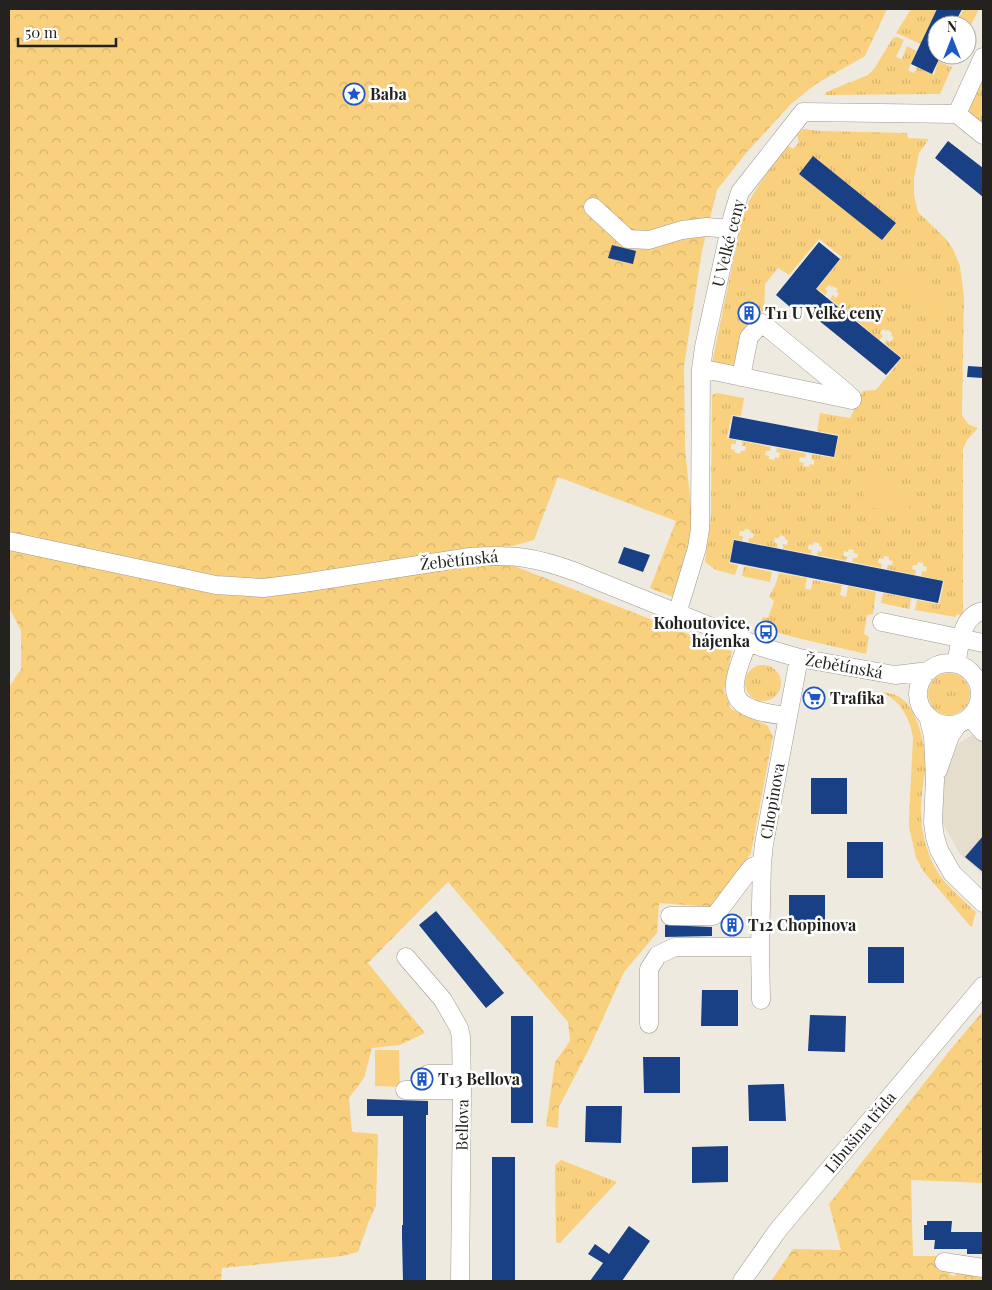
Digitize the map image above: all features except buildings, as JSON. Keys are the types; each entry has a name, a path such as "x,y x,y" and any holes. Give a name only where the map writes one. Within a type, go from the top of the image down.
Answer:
{"street":[{"path":"983,57 957,114 983,135"},
{"name":"U Velké ceny","path":"677,614 698,548 700,529 701,369 704,347 740,192 803,112 957,114"},
{"path":"593,206 628,239 649,240 682,230 707,227 730,229"},
{"path":"701,369 852,400 852,398 762,323 749,337 741,377"},
{"name":"Žebětínská","path":"9,541 216,585 243,588 263,588 303,583 470,556 512,555 534,558 576,572 748,642 798,658 895,675 929,671"},
{"path":"956,664 964,626 982,606"},
{"path":"882,622 983,643"},
{"path":"748,642 736,673 734,684 737,698 749,708 765,713 787,716"},
{"name":"Chopinova","path":"761,1000 762,863 798,658"},
{"path":"935,780 950,736 972,713 980,694 980,682 967,669 956,664 943,664 929,671 920,683 918,695 920,706 928,716 943,724 972,713"},
{"name":"Žebětínská","path":"895,675 918,695"},
{"path":"972,713 983,732"},
{"path":"928,716 933,736 935,780 933,822 939,850 952,873 983,903"},
{"path":"670,916 713,916 752,867 762,863"},
{"path":"649,1024 650,969 658,955 674,947 760,946"},
{"name":"Bellova","path":"406,957 444,1000 459,1028 461,1037 460,1281"},
{"name":"Libušina třída","path":"742,1281 778,1230 983,986"},
{"path":"428,1074 462,1082"},
{"path":"405,1090 462,1082"},
{"path":"944,1262 983,1268"}],"shaded area":[{"path":"983,728 983,875 960,854 943,824 943,782 958,744"}],"green space":[{"path":"9,9 887,9 865,56 816,84 791,104 747,152 717,190 702,251 684,366 685,447 693,529 687,560 673,597 650,588 676,521 558,477 534,540 513,546 469,548 263,579 217,577 9,532"},
{"path":"911,9 937,9 934,15 927,15 927,31 921,44 896,33"},
{"path":"964,9 979,9 976,15 960,15"},
{"path":"897,37 904,40 896,57 902,59 907,46 917,51 908,70 914,73 917,67 934,75 937,65 952,67 940,94 825,95 826,92 868,75 874,69 893,38"},
{"path":"983,57 983,135 957,114"},
{"path":"803,129 907,133 908,138 929,139 919,153 914,179 914,195 918,212 947,240 960,266 964,296 962,415 968,424 978,428 967,440 963,449 963,617 958,614 955,617 915,610 917,600 939,604 944,581 921,576 922,571 926,572 927,567 923,566 923,563 918,562 917,565 913,565 912,569 916,570 915,575 887,569 888,565 892,565 893,561 889,560 889,557 879,558 878,563 882,564 881,568 852,562 853,558 857,558 858,554 854,553 854,550 844,551 843,556 847,557 846,561 817,555 818,551 822,552 822,547 819,546 819,543 814,542 813,545 809,544 808,549 812,550 811,554 783,549 783,544 787,545 788,540 780,535 779,538 775,538 774,542 778,544 777,548 748,542 749,538 753,538 754,534 750,530 745,529 740,531 739,536 743,536 742,541 734,539 729,563 738,565 735,575 716,570 705,562 711,517 712,395 717,393 744,398 741,416 732,415 727,438 736,440 736,444 731,444 731,449 735,450 734,452 740,454 741,451 745,451 746,446 742,446 742,441 771,447 770,451 766,451 765,455 769,456 769,459 774,460 775,457 779,458 780,453 776,452 777,448 806,453 805,458 800,457 799,462 804,463 803,466 809,467 810,464 814,465 814,460 811,459 812,454 834,458 839,435 817,431 820,413 850,418 863,391 876,390 902,358 884,343 887,340 890,342 894,338 891,335 892,333 883,329 880,333 883,336 879,340 857,321 860,317 863,320 866,316 860,308 855,307 852,311 855,314 852,317 830,299 833,295 836,298 839,294 836,291 838,289 829,285 825,289 828,291 825,295 816,290 842,257 819,239 789,275 778,268 765,284 764,313 749,302 739,315 754,327 736,364 731,368 712,363 743,214 775,162 788,146 793,149 799,142 797,135"},
{"path":"913,267 950,297 931,319 895,290"},
{"path":"867,477 914,486 908,514 862,506"},
{"path":"9,550 214,594 264,597 471,565 509,564 732,651 724,690 731,709 767,725 773,736 751,853 715,907 659,903 657,933 624,972 588,1051 559,1107 558,1128 546,1126 555,1062 570,1041 568,1022 448,882 368,963 425,1033 400,1045 372,1048 364,1078 349,1098 352,1132 378,1134 376,1206 358,1252 343,1256 222,1268 221,1281 9,1281 9,687 21,669 21,630 9,608"},
{"path":"744,566 772,572 770,582 742,576"},
{"path":"779,573 807,578 805,588 811,590 813,580 842,585 840,595 846,597 848,586 876,592 873,614 867,615 864,634 869,637 866,654 759,627 763,617 768,618 774,601 769,597"},
{"path":"883,593 911,598 909,609 881,603"},
{"path":"763,665 770,666 776,670 780,676 780,690 776,696 770,700 763,701 756,700 750,696 746,690 745,683 746,676 750,670 756,666"},
{"path":"945,673 953,673 964,679 970,694 964,709 953,715 945,715 934,709 928,698 928,690 934,679"},
{"path":"882,692 892,694 905,701 916,719 923,744 928,745 921,806 926,846 934,865 945,882 976,912 972,927 924,872 916,858 909,827 913,737 903,710 894,700"},
{"path":"983,1011 983,1183 911,1180 913,1256 936,1256 935,1262 951,1269 949,1274 954,1276 959,1271 983,1272 983,1281 771,1281 793,1249 841,1250 829,1204"},
{"path":"375,1050 399,1050 400,1087 375,1086"},
{"path":"561,1160 617,1182 560,1243 556,1242 555,1165"}],"place":[{"name":"Baba","path":"354,94"},
{"name":"T11 U Velké ceny","path":"749,313"},
{"name":"Kohoutovice, hájenka","path":"766,632"},
{"name":"Trafika","path":"814,698"},
{"name":"T12 Chopinova","path":"732,925"},
{"name":"T13 Bellova","path":"422,1079"}]}
